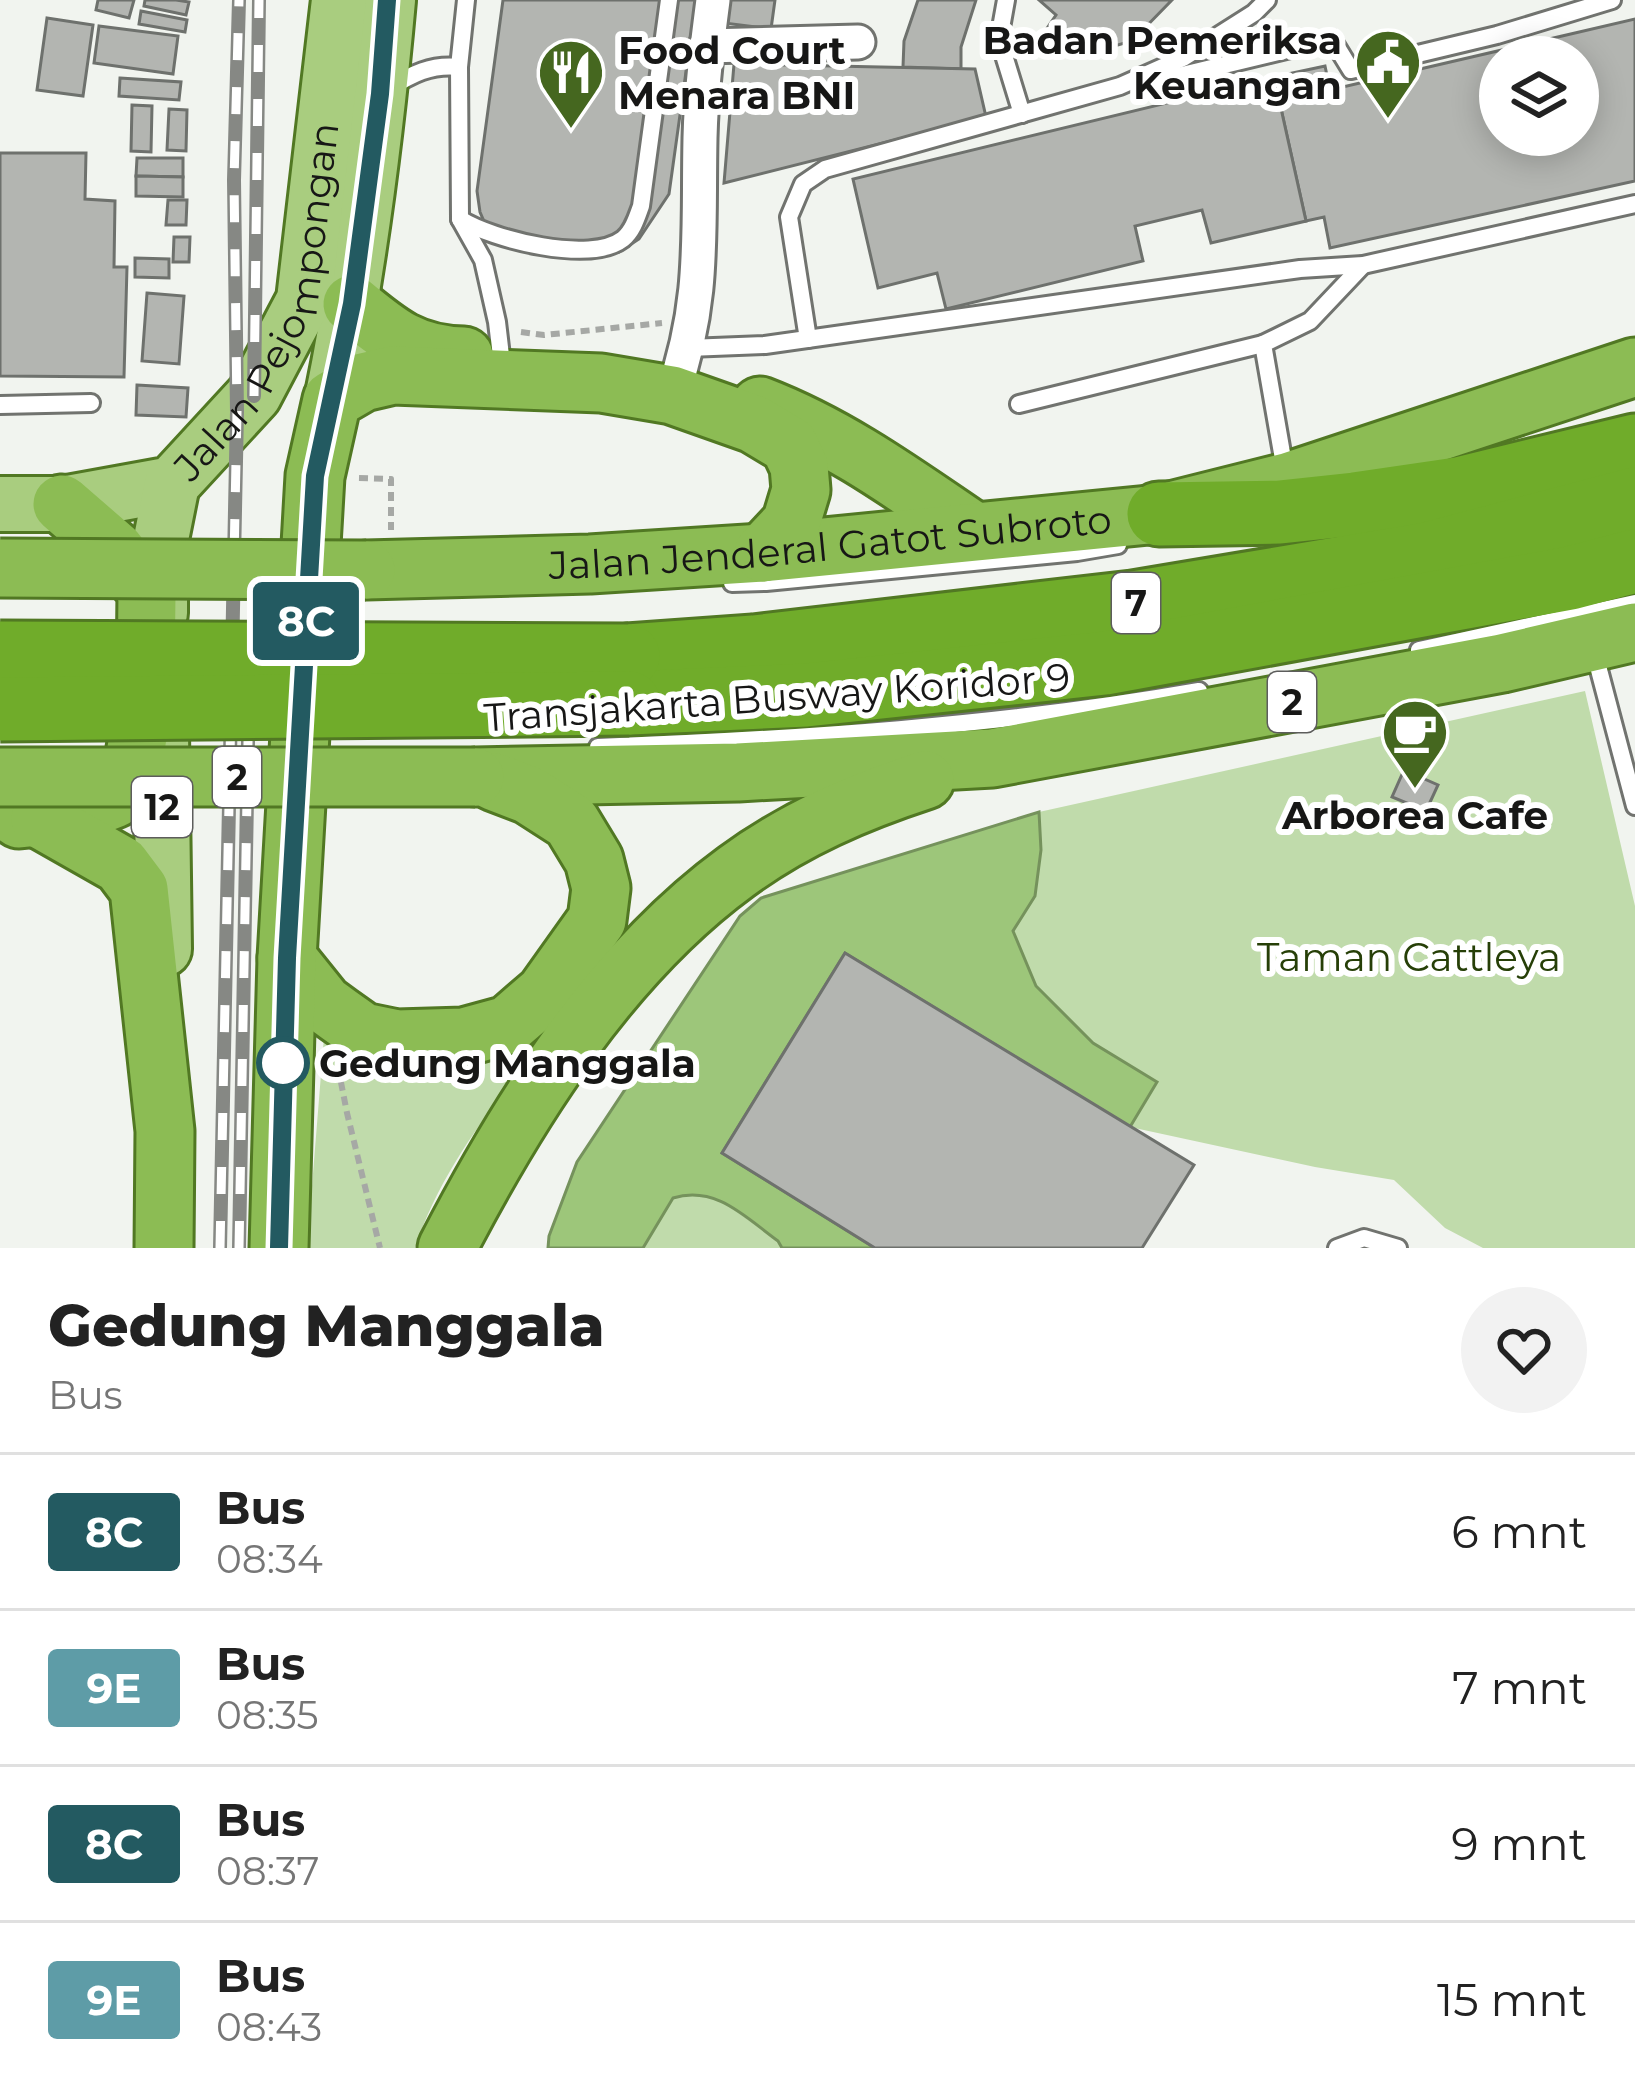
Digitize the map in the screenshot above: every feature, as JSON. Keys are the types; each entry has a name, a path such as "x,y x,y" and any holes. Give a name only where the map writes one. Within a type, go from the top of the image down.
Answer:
{"highway":[{"path":"352,304 407,346 500,367"},
{"path":"279,1248 287,958 315,476 332,400 363,382 393,375 500,367 615,367 679,373 811,428 973,531"},
{"path":"1160,531 1284,497 1395,449 1635,367"},
{"path":"679,373 789,446 800,466 801,490 791,523 741,568"},
{"path":"1284,497 1459,489 1635,446"},
{"name":"7","path":"0,709 629,680 754,647 1132,603 1426,554 1635,499"},
{"path":"20,819 78,813 114,799 134,755 146,687 147,591 116,550 62,504"},
{"name":"Jalan Jenderal Gatot Subroto","path":"0,568 366,570 590,564 741,568 973,531 1160,531"},
{"name":"7","path":"0,653 629,680 806,695 1105,663 1546,582 1635,561"},
{"name":"2","path":"0,777 479,777 738,772 992,758 1479,668 1611,653"},
{"path":"447,1248 505,1142 565,1054 626,974 701,898 739,869 823,819 867,799 992,758"},
{"path":"287,958 324,1004 363,1032 397,1039 464,1037 508,1025 545,993 596,920 601,888 594,860 571,822 529,795 479,777"},
{"path":"20,819 121,865 139,889 165,1131"},
{"name":"12","path":"164,1248 165,1131"}],"main road":[{"name":"Jalan Pejompongan","path":"62,504 172,484 254,395 304,300 340,0"},
{"name":"Jalan Pejompongan","path":"332,400 352,304 388,0"},
{"name":"12","path":"165,1131 160,544 172,484"},
{"path":"0,504 62,504"}],"street":[{"path":"679,373 699,271 700,135 713,0"},
{"path":"706,46 858,42"}],"lane":[{"path":"466,0 459,67 460,219 483,260 497,322 500,367"},
{"path":"460,219 479,231 519,243 588,250 620,243 630,233 641,206 669,0"},
{"path":"1006,0 999,39 1022,114"},
{"path":"808,339 789,217 803,184 825,169 1120,86 1183,58 1268,0"},
{"path":"1022,114 1332,39 1351,70 1497,35 1612,0"},
{"path":"380,94 415,73 440,65 459,67"},
{"path":"679,373 755,346 1300,269 1363,265 1635,204"},
{"path":"1018,404 1263,344 1310,321 1363,265"},
{"path":"1263,344 1284,497 1366,484"},
{"path":"0,405 91,403"},
{"path":"741,568 766,582 1077,552 1160,531"},
{"path":"1400,654 1635,603"},
{"path":"1611,653 1635,806"},
{"name":"Transjakarta Busway Koridor 9","path":"574,747 916,729 1102,708 1217,688"},
{"path":"1337,1248 1365,1243 1398,1248"}],"path":[{"path":"346,477 391,479"},
{"path":"337,1058 380,1248"}],"green space":[{"name":"Taman Cattleya","path":"1585,691 1635,906 1635,1248 1483,1248 1445,1228 1394,1180 1130,1127 1156,1082 1093,1043 1035,986 1013,931 1035,896 1041,850 1039,812"},
{"path":"528,1034 540,1045 453,1167 415,1248 307,1248 324,1037"},
{"path":"688,1193 715,1196 782,1248 643,1248 673,1198"}],"shaded area":[{"path":"1039,812 1041,850 1035,896 1013,931 1036,986 1093,1043 1157,1082 1130,1127 845,953 722,1153 875,1248 782,1248 742,1213 716,1200 689,1195 673,1198 643,1248 548,1248 577,1162 740,916 761,898"}],"building":[{"path":"98,0 134,0 129,18 96,10"},
{"path":"145,0 189,2 186,15 144,6"},
{"path":"503,0 696,0 669,194 639,239 619,252 552,256 489,233 477,191"},
{"path":"727,0 775,0 771,29 724,23"},
{"path":"918,0 976,0 961,47 961,69 903,67 904,41"},
{"path":"1039,0 1172,0 1132,41 1090,53 1082,50 1055,56 1041,45 1041,37 1056,15"},
{"path":"141,11 187,20 185,32 139,24"},
{"path":"47,18 93,25 83,96 37,90"},
{"path":"1635,19 1635,181 1330,248 1324,217 1306,221 1274,77 1325,66 1330,90 1479,55 1479,156 1599,156 1599,36 1562,36"},
{"path":"99,26 178,36 173,74 94,63"},
{"path":"734,64 975,69 986,117 724,183"},
{"path":"1274,77 1306,221 1211,243 1202,210 1135,226 1143,261 946,309 937,273 878,288 853,179"},
{"path":"120,78 181,82 179,100 119,96"},
{"path":"132,105 152,106 151,152 131,151"},
{"path":"169,109 187,110 186,151 167,150"},
{"path":"0,153 86,153 85,199 115,201 114,267 127,267 124,377 0,376"},
{"path":"137,158 183,158 183,177 136,176"},
{"path":"136,176 183,177 183,197 136,196"},
{"path":"168,200 187,200 186,225 166,225"},
{"path":"174,237 190,237 189,262 173,262"},
{"path":"135,258 169,259 169,278 135,277"},
{"path":"147,293 184,296 179,364 142,361"},
{"path":"137,385 188,388 186,417 136,415"},
{"name":"Arborea Cafe","path":"1404,770 1438,785 1426,811 1392,797"},
{"path":"845,953 1194,1165 1142,1248 875,1248 722,1153"}],"railway":[{"path":"220,1248 237,412 234,180 239,0"},
{"path":"254,396 259,0"},
{"path":"239,1248 250,630"}],"bus line":[{"name":"8C","path":"279,1248 287,958 315,476 352,304 380,94 387,0"}],"place":[{"name":"Badan Pemeriksa Keuangan","path":"1388,121"},
{"name":"Food Court Menara BNI","path":"571,131"},
{"name":"Arborea Cafe","path":"1415,791"},
{"name":"Gedung Manggala","path":"283,1063"}]}
